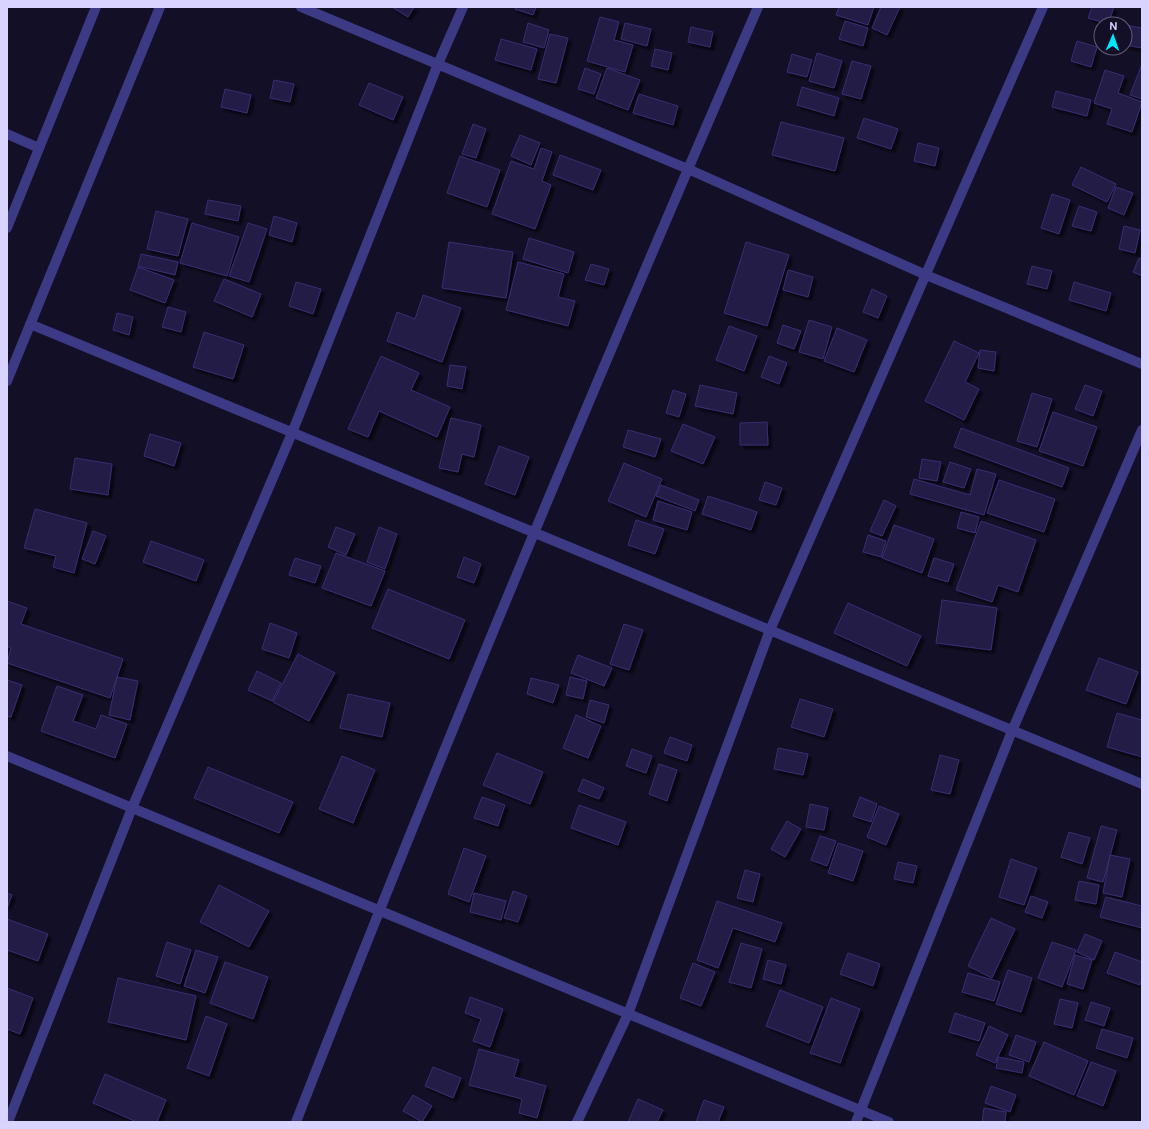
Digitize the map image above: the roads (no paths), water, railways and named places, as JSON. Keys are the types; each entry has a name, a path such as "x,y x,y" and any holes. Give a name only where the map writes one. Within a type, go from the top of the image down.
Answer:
{"street":[{"path":"7,228 96,7"},
{"path":"7,381 160,7"},
{"path":"301,7 688,169 926,275 1142,364"},
{"path":"8,1122 132,808 292,433 438,64 463,7"},
{"path":"296,1122 379,910 535,533 688,169 758,7"},
{"path":"577,1122 628,1014 770,630 1043,7"},
{"path":"7,134 39,148"},
{"path":"30,324 1142,784"},
{"path":"856,1122 1012,731 1142,430"},
{"path":"7,756 889,1122"}]}
